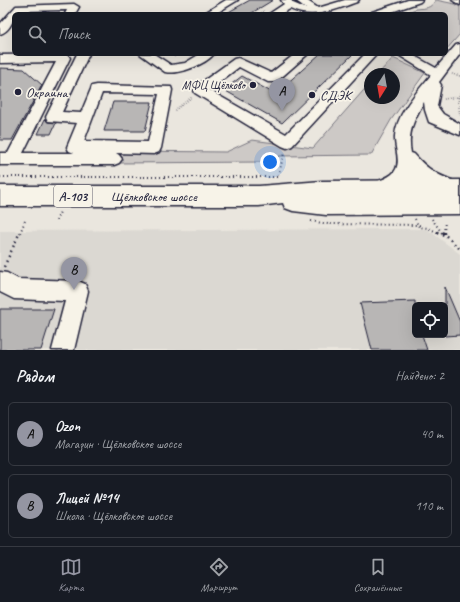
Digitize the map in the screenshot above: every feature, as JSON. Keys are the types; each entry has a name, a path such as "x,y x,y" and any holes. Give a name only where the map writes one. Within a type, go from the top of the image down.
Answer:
{"main road":[{"name":"Щёлковское шоссе","path":"0,196 259,196 322,190 417,189 460,194"},
{"name":"Щёлковское шоссе","path":"259,196 326,205 437,215 460,194"}],"street":[{"path":"212,12 233,0"},
{"path":"300,0 316,11 321,11 354,0"},
{"path":"382,12 417,0"},
{"path":"276,12 288,2 306,12"},
{"path":"16,12 19,8 74,8 71,12"},
{"path":"2,34 12,19"},
{"path":"374,190 396,180 403,174 404,156 402,138 405,124 414,108 438,74 460,47"},
{"path":"82,56 53,117 86,118"},
{"path":"149,56 168,70 188,66 205,56"},
{"path":"300,56 272,79 238,62 200,90 287,142 369,56"},
{"path":"406,56 438,74"},
{"path":"0,59 64,58 6,159 114,159"},
{"path":"438,74 430,104 430,110 438,120"},
{"path":"97,89 166,90 154,148 74,147 86,118 97,89"},
{"path":"414,108 460,130"},
{"path":"405,124 413,120 438,120"},
{"path":"404,156 417,189 437,215"},
{"path":"404,156 426,178 460,194"},
{"path":"1,276 14,289 78,291 63,350"}],"path":[{"path":"452,74 460,76"},
{"path":"159,122 200,90"},
{"path":"460,93 460,117"},
{"path":"0,177 278,176 287,142"},
{"path":"56,221 61,210"},
{"path":"437,215 444,235"},
{"path":"437,215 444,235"},
{"path":"415,218 419,228 428,228 444,235 460,249"},
{"path":"310,220 328,224 419,225"},
{"path":"1,276 25,221"}],"shaded area":[{"path":"436,0 455,4 460,7 460,34 448,48 448,12 408,12 416,9 428,8"},
{"path":"393,58 425,73 391,120 371,155 280,156 262,162 116,163 120,151 226,152 252,140 313,148 364,90 364,104 400,104 400,68 384,68"},
{"path":"427,229 460,254 460,350 0,350 0,231"}],"building":[{"path":"250,0 273,0 253,12 229,12"},
{"path":"318,56 351,56 282,123 224,90 242,76 275,94"},
{"path":"0,68 24,69 42,85 12,140 0,140"},
{"path":"113,102 152,102 145,131 104,131"},
{"path":"45,119 48,122 56,123 51,134 38,134"},
{"path":"445,287 460,322 460,335 448,336 448,302 445,302"},
{"path":"415,301 412,302 412,338 423,338 427,350 372,350 360,303"},
{"path":"0,309 54,309 41,350 0,350"}],"place":[{"name":"МФЦ Щёлково","path":"253,85"},
{"name":"Окраина","path":"18,92"},
{"name":"СДЭК","path":"312,95"},
{"name":"Ozon","path":"282,111"},
{"name":"Лицей №14","path":"74,290"}]}
